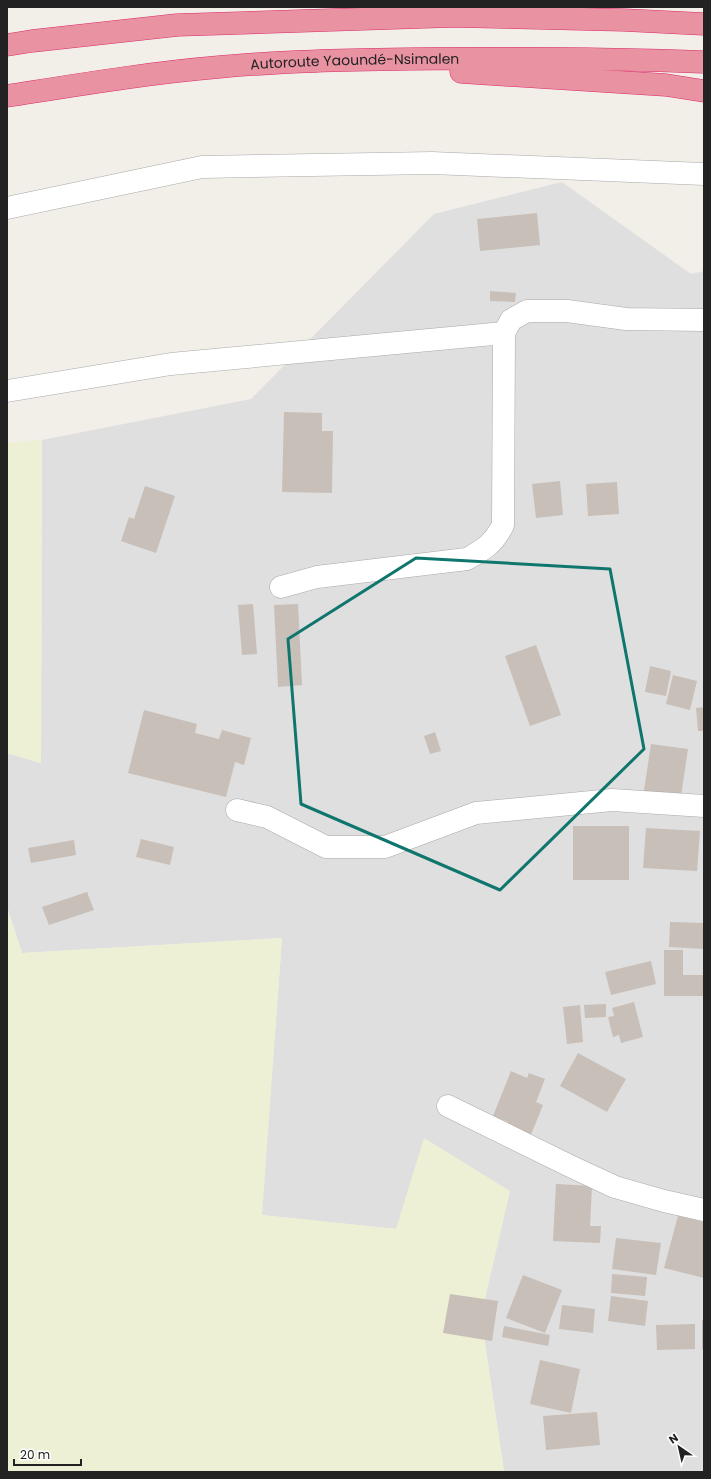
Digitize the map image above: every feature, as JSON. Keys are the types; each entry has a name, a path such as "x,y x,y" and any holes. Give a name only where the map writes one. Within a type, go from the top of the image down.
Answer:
{"highway":[{"path":"7,45 328,7"},
{"path":"177,25 453,16 624,20 704,24"},
{"name":"Autoroute Yaoundé-Nsimalen","path":"7,96 102,81 211,68 307,61 473,58 610,58 704,62"},
{"path":"307,61 658,85 704,91"}],"street":[{"path":"7,208 202,167 432,163 704,174"},
{"path":"281,586 317,577 467,559 481,551 497,538 503,525 504,333 511,320 527,312 567,311 626,319 704,320"},
{"path":"7,391 171,364 504,333"},
{"path":"237,810 267,817 326,847 385,847 476,813 612,800 704,806"},
{"path":"448,1106 615,1187 664,1201 704,1210"}],"highlighted area":[{"path":"416,558 610,569 644,749 500,890 301,804 288,639"}],"shaded area":[{"path":"562,182 691,274 704,271 704,1472 504,1472 481,1316 396,1229 261,1215 282,938 22,953 7,907 7,753 41,763 42,440 251,399 434,214"}],"green space":[{"path":"42,440 41,763 7,753 7,443"},
{"path":"7,907 22,953 282,938 262,1215 396,1229 424,1138 510,1191 481,1316 504,1472 7,1472"}],"building":[{"path":"537,213 540,245 480,251 477,219"},
{"path":"490,291 516,293 515,302 490,301"},
{"path":"284,412 322,413 322,431 333,431 332,493 282,492"},
{"path":"560,481 563,515 536,518 532,484"},
{"path":"617,482 619,514 588,516 586,484"},
{"path":"145,486 175,496 156,553 121,541 129,517 134,519"},
{"path":"253,604 257,654 242,655 238,605"},
{"path":"298,604 302,685 278,687 274,605"},
{"path":"536,645 561,715 530,726 505,656"},
{"path":"650,666 671,671 666,696 645,692"},
{"path":"673,675 697,681 690,710 666,704"},
{"path":"704,707 704,731 698,731 696,708"},
{"path":"144,710 197,724 195,733 219,739 222,730 251,738 244,765 235,762 226,797 128,773"},
{"path":"435,732 441,751 430,754 424,736"},
{"path":"651,744 688,749 680,803 643,797"},
{"path":"573,826 629,826 629,880 573,880"},
{"path":"646,828 700,831 697,871 643,868"},
{"path":"141,839 174,847 170,865 136,857"},
{"path":"74,840 76,855 31,863 28,848"},
{"path":"87,892 94,910 49,925 42,907"},
{"path":"670,922 704,923 704,949 669,947"},
{"path":"664,950 683,950 683,975 704,975 704,996 664,996"},
{"path":"651,961 656,984 611,995 605,972"},
{"path":"634,1002 643,1037 621,1043 619,1035 613,1037 608,1017 614,1016 612,1008"},
{"path":"606,1004 606,1017 585,1018 584,1005"},
{"path":"580,1005 583,1042 567,1044 563,1007"},
{"path":"578,1053 626,1079 607,1112 560,1086"},
{"path":"511,1071 527,1078 529,1073 545,1079 536,1102 543,1105 530,1137 507,1127 508,1122 493,1116"},
{"path":"556,1184 592,1186 590,1226 601,1226 600,1243 553,1241"},
{"path":"678,1216 704,1222 704,1278 664,1268"},
{"path":"616,1238 661,1243 656,1275 612,1269"},
{"path":"612,1274 647,1277 645,1296 611,1293"},
{"path":"523,1275 562,1290 545,1333 506,1318"},
{"path":"450,1294 498,1301 492,1341 443,1333"},
{"path":"611,1296 648,1301 645,1326 608,1321"},
{"path":"562,1305 595,1309 593,1333 559,1329"},
{"path":"702,1320 704,1320 704,1349 702,1349"},
{"path":"695,1324 695,1349 657,1350 656,1325"},
{"path":"504,1326 550,1335 548,1346 502,1337"},
{"path":"540,1360 580,1369 571,1413 530,1404"},
{"path":"597,1412 600,1445 546,1450 543,1416"}]}
